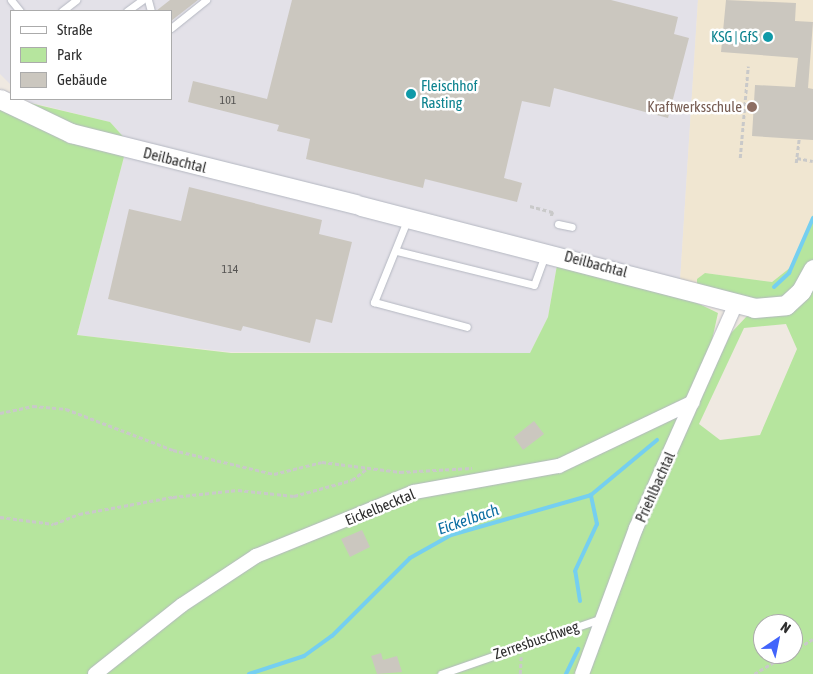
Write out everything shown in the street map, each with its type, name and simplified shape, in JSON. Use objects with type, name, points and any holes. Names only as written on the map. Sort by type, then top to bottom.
[{"type":"street","name":"Deilbachtal","points":[[0,99],[71,133],[546,251],[736,303],[765,309],[786,305],[801,291],[813,269]]},
{"type":"street","name":"Priehlbachtal","points":[[582,674],[636,528],[736,303]]},
{"type":"street","name":"Eickelbecktal","points":[[95,674],[182,605],[256,556],[414,492],[559,466],[693,402]]},
{"type":"lane","points":[[11,0],[19,10]]},
{"type":"lane","points":[[63,10],[76,0]]},
{"type":"lane","points":[[128,10],[142,0]]},
{"type":"lane","points":[[172,27],[206,0]]},
{"type":"lane","points":[[408,218],[397,251],[374,302],[467,327]]},
{"type":"lane","points":[[558,224],[572,227]]},
{"type":"lane","points":[[397,251],[534,285],[546,251]]},
{"type":"lane","name":"Zerresbuschweg","points":[[441,674],[603,618]]},
{"type":"path","points":[[740,158],[748,66]]},
{"type":"path","points":[[796,163],[799,139]]},
{"type":"path","points":[[797,158],[813,161]]},
{"type":"path","points":[[530,206],[552,212],[551,218]]},
{"type":"path","points":[[0,413],[33,406],[66,409],[173,450],[263,472],[284,473],[322,462],[400,472],[468,467],[491,478]]},
{"type":"path","points":[[0,517],[54,524],[79,514],[173,497],[238,490],[294,496],[352,480],[368,468]]},
{"type":"path","points":[[520,674],[522,645]]},
{"type":"path","points":[[754,674],[770,664]]},
{"type":"shaded area","points":[[0,0],[698,0],[680,282],[128,142],[110,122],[27,100],[172,100],[172,10],[10,10],[10,84],[0,74]]},
{"type":"shaded area","name":"Kraftwerksschule","points":[[698,0],[813,0],[813,215],[791,267],[772,282],[705,273],[697,287],[680,282]]},
{"type":"shaded area","points":[[125,153],[557,265],[548,317],[530,353],[231,352],[77,335]]},
{"type":"green space","points":[[15,100],[110,122],[128,142],[73,127]]},
{"type":"green space","points":[[0,105],[69,143],[125,153],[77,335],[231,353],[530,353],[548,317],[557,265],[691,300],[718,313],[698,403],[731,333],[747,316],[766,312],[813,287],[813,674],[0,674]],"holes":[[[786,324],[797,349],[760,435],[720,440],[699,424],[744,328]]]},
{"type":"green space","points":[[813,215],[813,264],[806,278],[768,307],[697,287],[697,279],[705,273],[772,282],[791,267]]},
{"type":"building","points":[[170,0],[198,0],[172,20],[172,10],[157,10]]},
{"type":"building","name":"Fleischhof Rasting","points":[[292,0],[611,0],[678,17],[674,34],[689,38],[668,118],[554,88],[550,107],[522,101],[504,178],[522,183],[517,202],[425,179],[423,188],[306,159],[310,139],[277,131],[279,125],[188,102],[193,81],[267,99]]},
{"type":"building","points":[[726,0],[796,3],[795,21],[813,22],[808,88],[813,89],[813,140],[752,136],[755,85],[795,87],[798,58],[721,52]]},
{"type":"building","points":[[189,187],[322,220],[319,234],[352,242],[332,323],[316,319],[310,343],[243,326],[241,331],[108,299],[129,209],[181,221]]},
{"type":"building","points":[[534,421],[544,434],[523,450],[514,437]]},
{"type":"building","points":[[362,530],[370,547],[350,557],[341,539]]},
{"type":"building","points":[[381,653],[383,660],[397,656],[402,672],[377,674],[371,656]]},
{"type":"waterway","points":[[774,287],[789,273],[813,218]]},
{"type":"waterway","name":"Eickelbach","points":[[249,674],[304,656],[332,636],[410,558],[451,535],[591,495],[657,440]]},
{"type":"waterway","points":[[580,601],[575,571],[597,524],[591,495]]},
{"type":"waterway","points":[[566,674],[578,649]]},
{"type":"place","name":"KSG | GfS","points":[[768,37]]},
{"type":"place","name":"Fleischhof Rasting","points":[[411,94]]},
{"type":"place","name":"Kraftwerksschule","points":[[752,107]]}]
